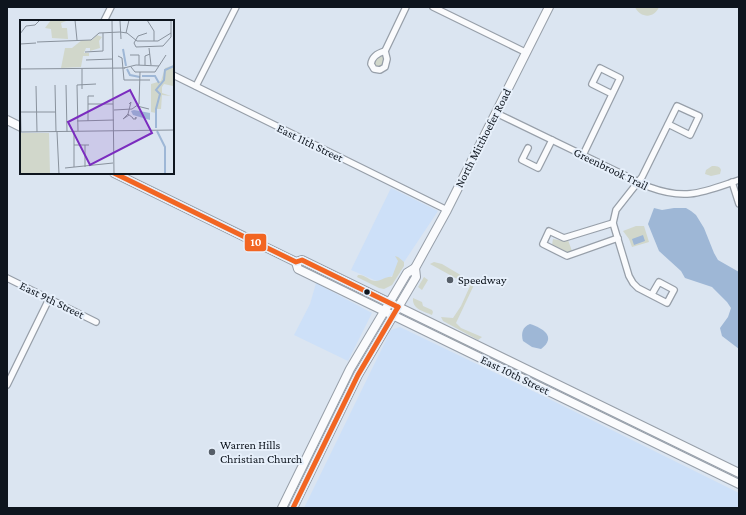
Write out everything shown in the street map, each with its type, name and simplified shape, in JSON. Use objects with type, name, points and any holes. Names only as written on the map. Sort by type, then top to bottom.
[{"type":"main road","name":"North Mitthoefer Road","points":[[282,508],[351,367],[407,273],[415,268],[496,113],[525,52],[549,7]]},
{"type":"main road","points":[[8,124],[20,127]]},
{"type":"main road","name":"East 10th Street","points":[[116,174],[296,262],[302,260],[739,473]]},
{"type":"main road","name":"East 10th Street","points":[[296,262],[298,269],[739,484]]},
{"type":"main road","name":"North Mitthoefer Road","points":[[293,508],[368,357],[416,277],[415,268]]},
{"type":"main road","points":[[347,398],[346,390],[354,373],[354,370],[351,367]]},
{"type":"street","points":[[104,20],[111,7]]},
{"type":"street","points":[[196,86],[236,7]]},
{"type":"street","points":[[385,51],[406,7]]},
{"type":"street","points":[[433,7],[525,52]]},
{"type":"street","points":[[584,155],[620,78],[600,68],[592,84],[612,94]]},
{"type":"street","name":"East 11th Street","points":[[174,75],[446,210]]},
{"type":"street","points":[[652,294],[638,288],[631,279],[613,224],[616,210],[642,176],[668,124],[677,106],[699,116],[690,135],[668,124]]},
{"type":"street","name":"Greenbrook Trail","points":[[496,113],[638,182],[663,192],[681,195],[703,192],[739,180]]},
{"type":"street","points":[[528,148],[522,160],[538,168],[552,140]]},
{"type":"street","points":[[732,182],[739,204]]},
{"type":"street","points":[[613,224],[564,238],[549,231],[543,244],[567,256],[618,238]]},
{"type":"street","name":"East 9th Street","points":[[7,278],[96,322]]},
{"type":"street","points":[[7,385],[49,299]]},
{"type":"shaded area","points":[[635,7],[659,7],[654,14],[647,16],[637,11]]},
{"type":"shaded area","points":[[384,53],[383,64],[379,68],[375,66],[373,62],[378,56]]},
{"type":"shaded area","points":[[712,166],[720,168],[720,174],[711,176],[705,174],[706,170]]},
{"type":"shaded area","points":[[391,188],[438,211],[396,274],[379,282],[351,270]]},
{"type":"shaded area","points":[[654,208],[662,210],[686,208],[691,211],[696,215],[704,228],[718,260],[739,272],[739,349],[722,336],[720,328],[728,317],[731,308],[727,302],[712,287],[685,278],[681,271],[659,251],[648,224]]},
{"type":"shaded area","points":[[636,226],[644,226],[649,242],[632,247],[629,239],[623,231]]},
{"type":"shaded area","points":[[643,235],[645,241],[634,245],[632,239]]},
{"type":"shaded area","points":[[553,239],[564,241],[568,240],[572,251],[570,253],[555,250],[552,245]]},
{"type":"shaded area","points":[[395,256],[404,262],[404,266],[392,285],[384,289],[379,288],[357,277],[358,275],[365,276],[376,281],[392,277],[398,261]]},
{"type":"shaded area","points":[[434,262],[442,264],[474,283],[456,323],[461,328],[482,337],[478,340],[443,321],[441,317],[453,318],[461,306],[470,286],[430,264]]},
{"type":"shaded area","points":[[424,277],[428,280],[422,290],[418,287]]},
{"type":"shaded area","points":[[316,283],[372,313],[348,361],[294,335],[310,304]]},
{"type":"shaded area","points":[[413,298],[422,302],[423,306],[432,310],[432,315],[416,307],[413,302]]},
{"type":"shaded area","points":[[530,324],[539,328],[548,337],[546,345],[541,349],[532,347],[523,341],[523,331],[525,327]]},
{"type":"shaded area","points":[[400,327],[739,493],[739,508],[304,508],[391,330]]},
{"type":"shaded area","points":[[447,335],[486,353],[485,354],[446,337]]},
{"type":"transit line","name":"10","points":[[116,174],[296,262],[302,260],[398,307]]},
{"type":"transit line","name":"10","points":[[293,508],[358,375],[398,307]]},
{"type":"place","name":"Speedway","points":[[450,280]]},
{"type":"place","name":"Warren Hills Christian Church","points":[[212,452]]}]
